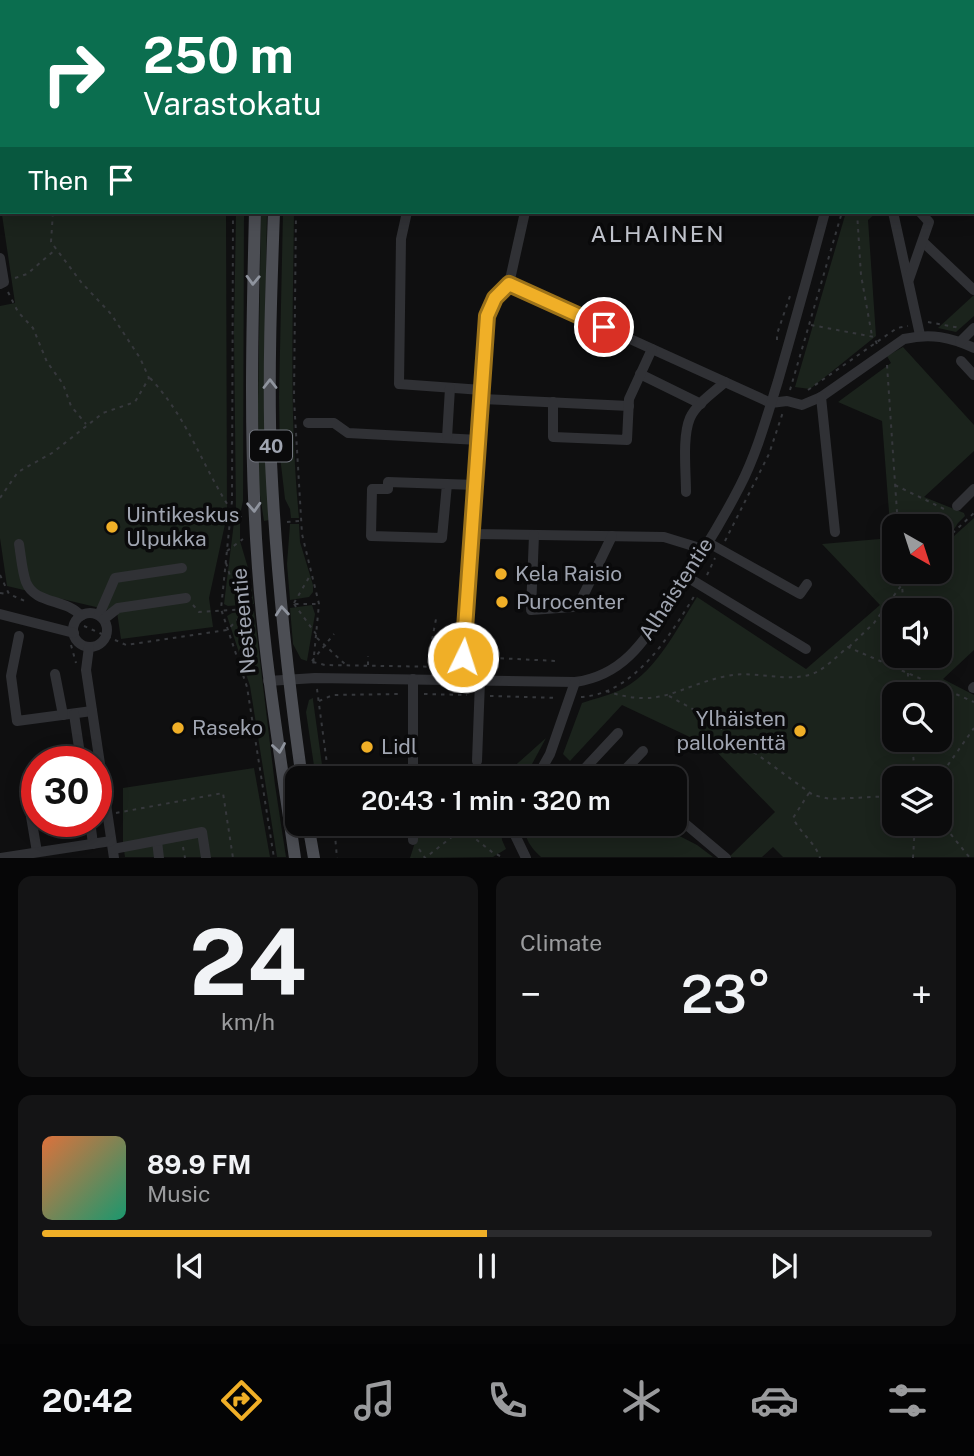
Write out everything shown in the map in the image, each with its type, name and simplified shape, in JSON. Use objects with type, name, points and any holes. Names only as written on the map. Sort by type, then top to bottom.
[{"type":"main road","name":"Nesteentie","points":[[255,214],[252,461],[258,568],[268,681],[295,858]]},
{"type":"main road","name":"Nesteentie","points":[[274,214],[271,459],[276,549],[300,766]]},
{"type":"main road","points":[[310,836],[314,858]]},
{"type":"street","points":[[407,214],[401,239],[399,384],[553,402],[629,406]]},
{"type":"street","points":[[462,680],[487,316],[495,298],[509,284],[525,214]]},
{"type":"street","name":"Alhaistentie","points":[[268,681],[315,678],[575,682],[604,675],[631,655],[687,577],[741,485],[771,402],[824,214]]},
{"type":"street","points":[[893,214],[920,335]]},
{"type":"street","points":[[908,279],[929,222],[922,214]]},
{"type":"street","points":[[923,242],[974,290]]},
{"type":"street","points":[[0,258],[2,283]]},
{"type":"street","points":[[509,284],[771,402],[787,401],[802,405],[821,397],[905,339],[920,335],[938,335],[974,348]]},
{"type":"street","points":[[960,342],[974,328]]},
{"type":"street","points":[[553,402],[553,438],[627,440],[629,399],[652,349]]},
{"type":"street","points":[[961,361],[974,375]]},
{"type":"street","points":[[640,374],[701,404]]},
{"type":"street","points":[[686,492],[687,433],[690,419],[701,404],[725,382]]},
{"type":"street","points":[[447,438],[450,388]]},
{"type":"street","points":[[821,397],[835,532]]},
{"type":"street","points":[[309,423],[334,423],[348,433],[479,440]]},
{"type":"street","points":[[447,484],[442,538],[370,536],[372,489],[388,489],[388,482],[447,484],[475,485]]},
{"type":"street","points":[[957,506],[974,489]]},
{"type":"street","points":[[472,534],[664,537],[705,545],[800,594],[807,584]]},
{"type":"street","points":[[534,535],[531,610],[573,607],[582,598],[612,536]]},
{"type":"street","points":[[19,544],[26,582],[31,590],[39,597],[67,605],[81,616]]},
{"type":"street","points":[[101,617],[116,578],[182,568]]},
{"type":"street","points":[[687,577],[806,649]]},
{"type":"street","points":[[101,617],[118,608],[186,598]]},
{"type":"street","points":[[90,613],[101,617],[107,627],[106,636],[99,645],[89,647],[79,642],[74,633],[75,622],[90,613]]},
{"type":"street","points":[[0,614],[74,633]]},
{"type":"street","points":[[19,636],[11,676],[17,721],[92,711]]},
{"type":"street","points":[[89,647],[86,670],[113,849]]},
{"type":"street","points":[[55,674],[77,746]]},
{"type":"street","points":[[413,679],[413,766]]},
{"type":"street","points":[[477,761],[480,681]]},
{"type":"street","points":[[543,766],[572,698],[575,682]]},
{"type":"street","points":[[587,766],[618,733]]},
{"type":"street","points":[[629,766],[643,751]]},
{"type":"street","points":[[687,825],[726,858]]},
{"type":"street","points":[[1,858],[93,844],[113,849],[202,832],[206,858]]},
{"type":"street","points":[[516,836],[526,858]]},
{"type":"street","points":[[34,837],[37,852]]},
{"type":"street","points":[[92,837],[93,844]]},
{"type":"street","points":[[156,841],[159,858]]},
{"type":"path","points":[[53,214],[51,242],[81,282],[111,314],[131,343],[149,378],[170,400],[231,509]]},
{"type":"path","points":[[233,214],[231,509],[221,609],[247,687],[274,858]]},
{"type":"path","points":[[296,214],[294,399],[301,522],[319,604],[312,662],[327,766]]},
{"type":"path","points":[[857,214],[861,275],[872,337],[887,363],[897,514]]},
{"type":"path","points":[[56,249],[27,274],[2,283],[18,312],[33,328],[47,362],[63,384],[71,406],[87,425]]},
{"type":"path","points":[[778,348],[777,334],[793,289]]},
{"type":"path","points":[[810,325],[872,337]]},
{"type":"path","points":[[0,498],[18,472],[52,453],[103,413],[135,402],[149,378]]},
{"type":"path","points":[[895,485],[946,510],[957,506]]},
{"type":"path","points":[[952,534],[974,513]]},
{"type":"path","points":[[229,517],[242,517]]},
{"type":"path","points":[[287,522],[301,522]]},
{"type":"path","points":[[226,552],[243,539]]},
{"type":"path","points":[[225,561],[233,585],[249,609]]},
{"type":"path","points":[[294,604],[312,573]]},
{"type":"path","points":[[605,691],[628,698],[668,696],[727,676],[810,675],[849,648],[874,623],[901,584]]},
{"type":"path","points":[[0,593],[9,594]]},
{"type":"path","points":[[186,598],[199,612],[249,609]]},
{"type":"path","points":[[294,604],[319,604]]},
{"type":"path","points":[[294,604],[316,636],[346,665]]},
{"type":"path","points":[[227,630],[249,609]]},
{"type":"path","points":[[432,667],[432,640],[436,619]]},
{"type":"path","points":[[312,662],[334,634]]},
{"type":"path","points":[[849,648],[974,702]]},
{"type":"path","points":[[368,656],[368,666]]},
{"type":"path","points":[[312,662],[447,667],[456,656],[556,661]]},
{"type":"path","points":[[907,668],[908,682]]},
{"type":"path","points":[[668,696],[700,713],[808,793],[830,799],[882,797]]},
{"type":"path","points":[[947,766],[974,728]]},
{"type":"path","points":[[115,813],[223,793],[233,858]]},
{"type":"path","points":[[808,793],[793,818],[799,831],[817,848],[820,858]]},
{"type":"path","points":[[335,836],[337,858]]},
{"type":"path","points":[[425,858],[453,836]]},
{"type":"path","points":[[471,836],[504,858]]},
{"type":"path","points":[[913,858],[914,836]]},
{"type":"path","points":[[952,836],[970,858]]},
{"type":"shaded area","points":[[2,214],[226,214],[227,515],[209,598],[213,627],[121,639],[117,612],[7,586],[0,538],[0,306],[15,303]]},
{"type":"shaded area","points":[[236,214],[244,214],[243,501],[240,515],[236,515]]},
{"type":"shaded area","points":[[261,214],[267,214],[264,403],[269,520],[264,521],[259,489]]},
{"type":"shaded area","points":[[283,214],[294,214],[293,403],[299,518],[291,518],[285,499],[280,456]]},
{"type":"shaded area","points":[[845,214],[875,214],[868,220],[876,336],[810,389],[795,387]]},
{"type":"shaded area","points":[[974,295],[974,316],[956,332],[938,328]]},
{"type":"shaded area","points":[[903,347],[974,425],[974,451],[924,497],[964,513],[965,516],[952,532],[952,514],[889,514],[882,421],[838,402],[891,363],[887,356]]},
{"type":"shaded area","points":[[974,518],[974,650],[943,679],[949,682],[882,682],[882,752],[952,752],[952,684],[974,695],[974,857],[783,857],[773,847],[762,857],[729,857],[775,812],[713,748],[622,705],[570,761],[563,754],[582,703],[619,690],[647,670],[666,647],[697,597],[806,669],[880,605],[822,544],[882,539],[882,584],[952,584],[952,538]]},
{"type":"shaded area","points":[[234,522],[240,522],[240,541],[254,604],[224,604]]},
{"type":"shaded area","points":[[290,524],[299,524],[300,542],[313,592],[309,597],[290,600],[287,564]]},
{"type":"shaded area","points":[[312,605],[315,614],[307,661],[301,659],[293,644],[290,608]]},
{"type":"shaded area","points":[[254,611],[286,857],[277,857],[250,686],[227,616]]},
{"type":"shaded area","points":[[313,698],[322,766],[314,766],[306,712],[309,700]]},
{"type":"shaded area","points":[[546,738],[531,766],[515,766]]},
{"type":"shaded area","points":[[254,768],[270,857],[125,857],[123,788]]},
{"type":"shaded area","points":[[417,836],[502,836],[506,849],[493,857],[410,858]]},
{"type":"shaded area","points":[[527,836],[680,836],[713,857],[541,857]]},
{"type":"place","name":"Uintikeskus Ulpukka","points":[[112,527]]},
{"type":"place","name":"Kela Raisio","points":[[501,574]]},
{"type":"place","name":"Purocenter","points":[[502,602]]},
{"type":"place","name":"Raseko","points":[[178,728]]},
{"type":"place","name":"Ylhäisten pallokenttä","points":[[800,731]]},
{"type":"place","name":"Lidl","points":[[367,747]]},
{"type":"district","name":"ALHAINEN","points":[[658,234]]},
{"type":"route","points":[[463,657],[487,316],[495,298],[509,284],[604,327]]}]
